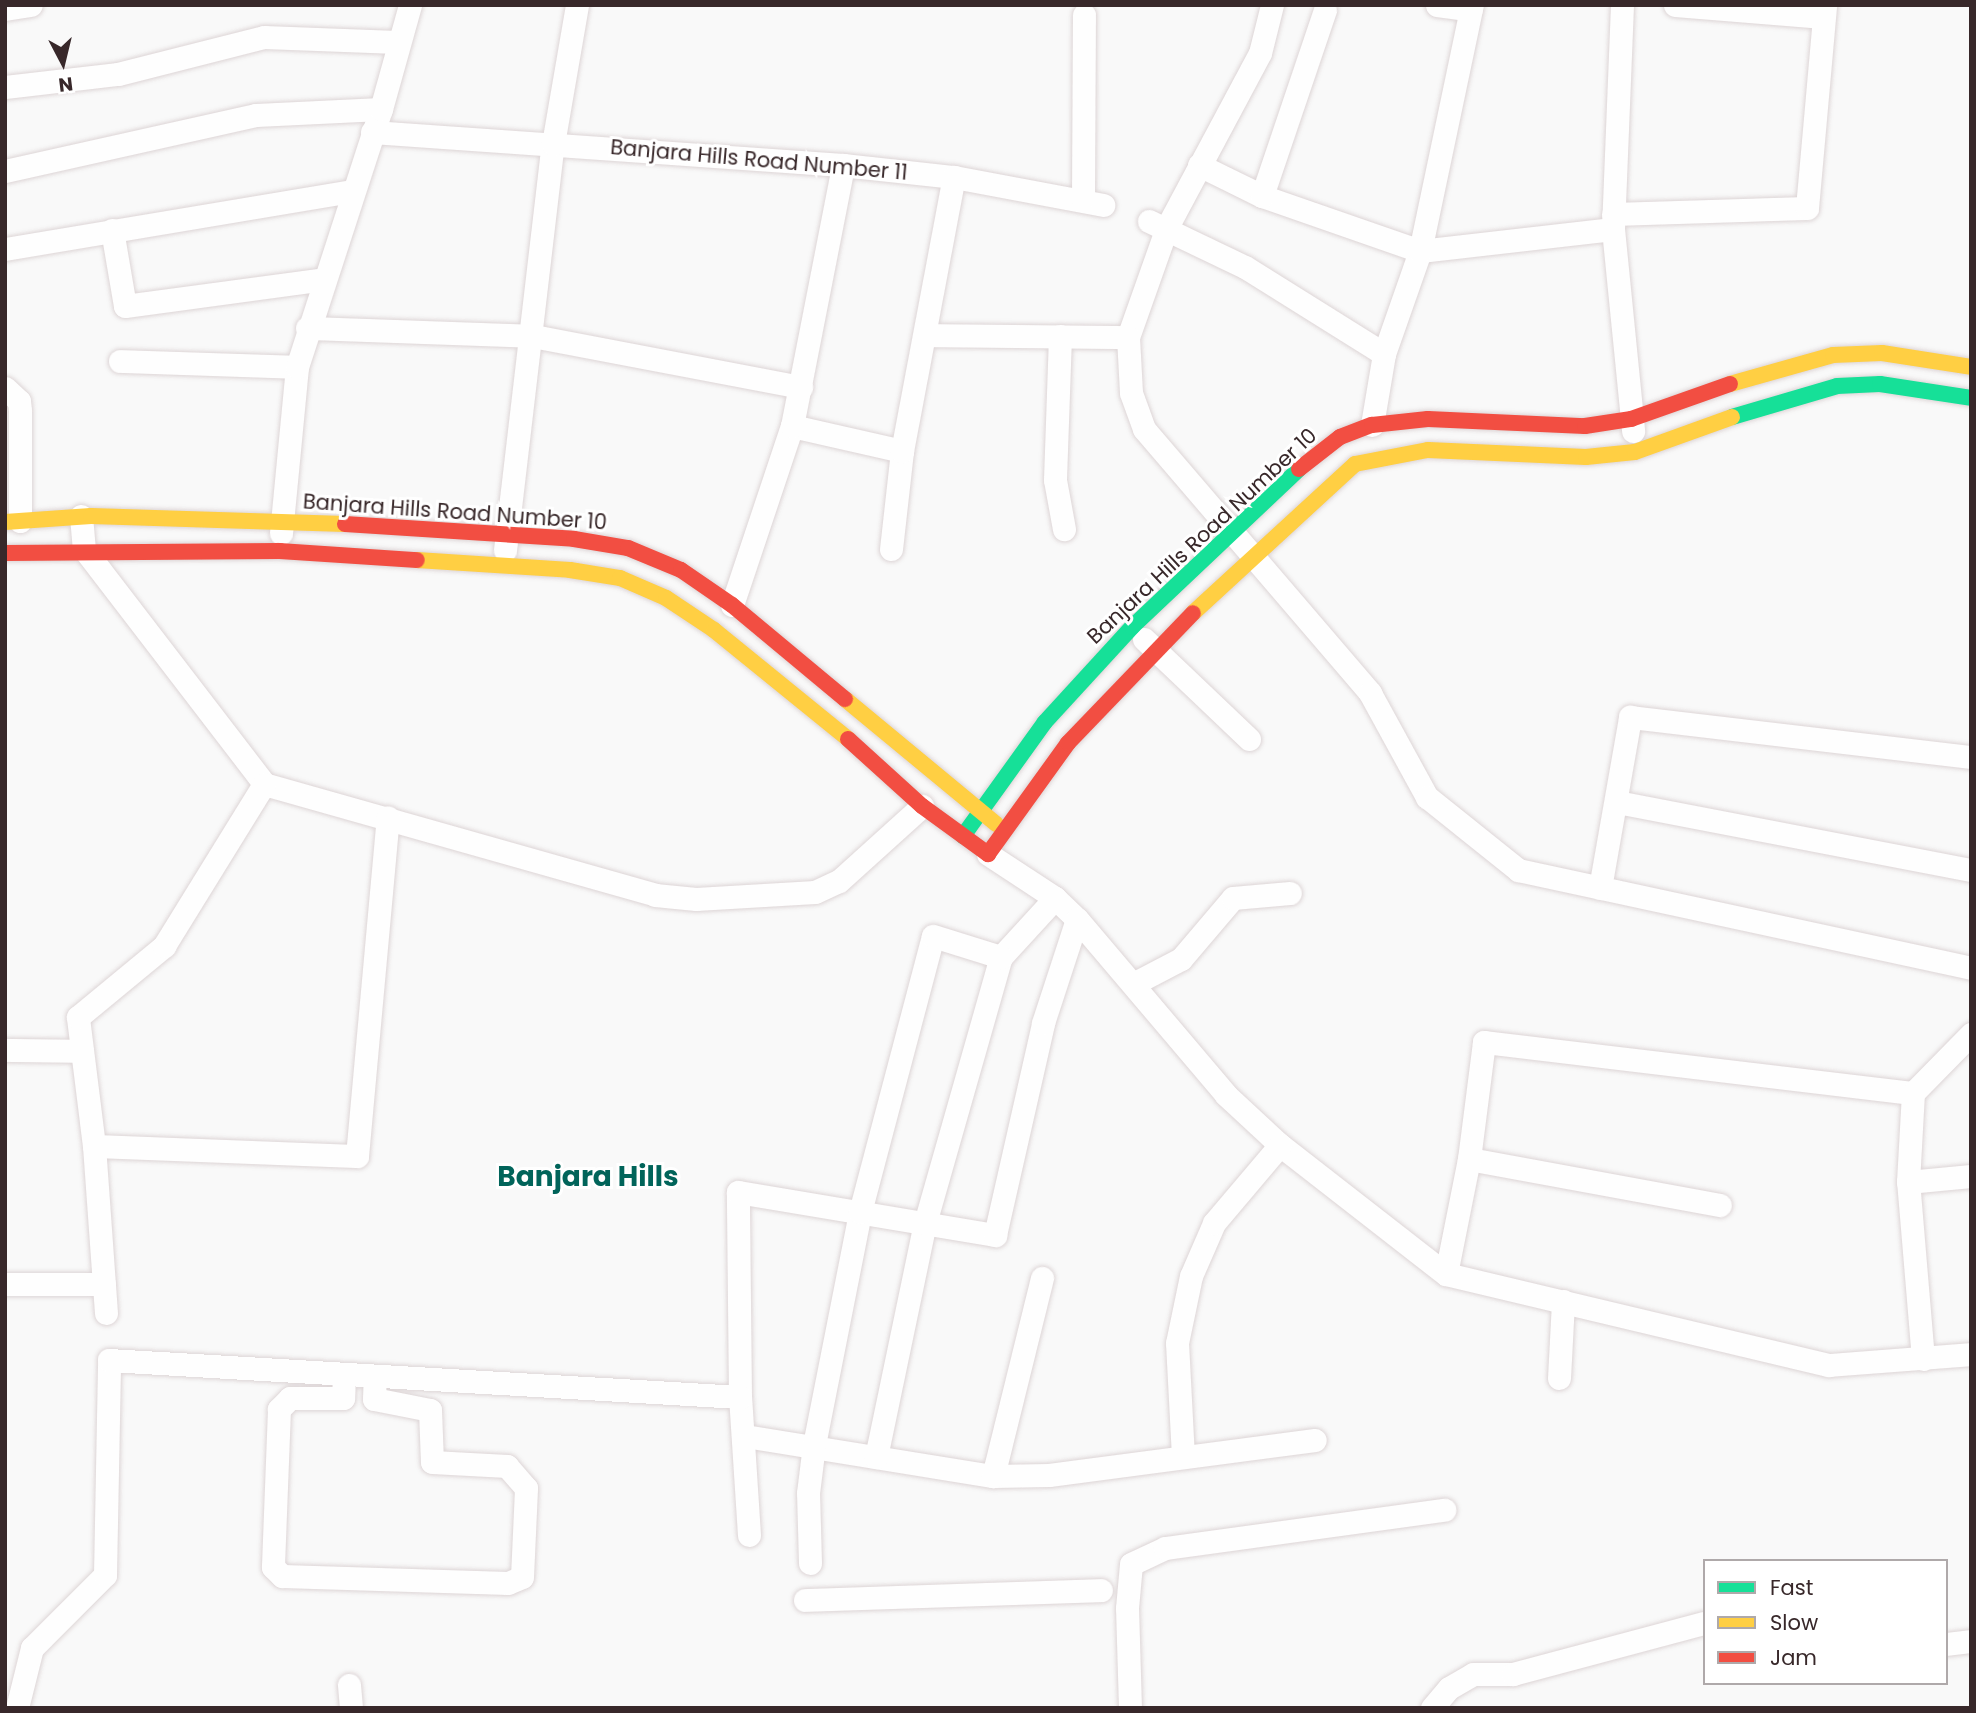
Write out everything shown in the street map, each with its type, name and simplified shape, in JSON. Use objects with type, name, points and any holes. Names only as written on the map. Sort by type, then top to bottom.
[{"type":"main road","name":"Banjara Hills Road Number 10","points":[[963,836],[1045,722],[1132,627],[1307,462],[1340,437],[1372,425],[1428,419],[1585,426],[1631,419],[1786,365],[1833,355],[1882,353],[1971,367]]},
{"type":"main road","points":[[5,553],[84,550],[280,551],[504,566],[620,578],[666,598],[714,630],[840,731],[922,806],[988,854],[1068,743],[1154,649],[1327,485],[1355,464],[1379,456],[1428,450],[1546,457],[1635,452],[1794,395],[1837,386],[1880,384],[1971,398]]},
{"type":"main road","name":"Banjara Hills Road Number 10","points":[[13,521],[81,516],[281,520],[574,538],[628,548],[681,570],[733,605],[1004,830]]},
{"type":"street","points":[[5,9],[31,5]]},
{"type":"street","points":[[280,551],[297,367],[307,328],[381,109],[397,42],[410,5]]},
{"type":"street","points":[[504,566],[533,336],[553,144],[577,5]]},
{"type":"street","points":[[1272,5],[1260,53],[1199,165],[1158,224],[1128,337],[1131,393],[1144,429],[1230,534],[1370,693],[1427,797],[1518,870],[1971,968]]},
{"type":"street","points":[[1372,425],[1384,354],[1420,251],[1471,8],[1437,5]]},
{"type":"street","points":[[1622,5],[1613,221],[1635,452]]},
{"type":"street","points":[[1199,165],[1262,196],[1420,251],[1613,221],[1807,208],[1825,11],[1675,5]]},
{"type":"street","points":[[1262,196],[1325,10]]},
{"type":"street","name":"Banjara Hills Road Number 11","points":[[372,132],[843,165],[954,177],[1093,202],[1084,15]]},
{"type":"street","points":[[5,88],[118,74],[264,37],[397,42]]},
{"type":"street","points":[[5,171],[256,115],[381,109]]},
{"type":"street","points":[[733,605],[792,426],[843,165]]},
{"type":"street","points":[[891,549],[902,451],[954,177]]},
{"type":"street","points":[[5,249],[353,191]]},
{"type":"street","points":[[1158,224],[1245,267],[1384,354]]},
{"type":"street","points":[[112,230],[125,306],[324,279]]},
{"type":"street","points":[[307,328],[533,336],[801,387]]},
{"type":"street","points":[[926,335],[1128,337]]},
{"type":"street","points":[[1060,336],[1055,480],[1064,529]]},
{"type":"street","points":[[120,361],[297,367]]},
{"type":"street","points":[[5,388],[19,401],[13,521]]},
{"type":"street","points":[[792,426],[902,451]]},
{"type":"street","points":[[81,516],[84,550],[264,784],[388,817],[655,895],[709,899],[815,892],[839,881],[922,806]]},
{"type":"street","points":[[1132,627],[1249,739]]},
{"type":"street","points":[[1600,888],[1630,717],[1971,757]]},
{"type":"street","points":[[106,1313],[94,1146],[78,1017],[164,946],[264,784]]},
{"type":"street","points":[[1617,802],[1971,870]]},
{"type":"street","points":[[94,1146],[357,1156],[388,817]]},
{"type":"street","points":[[988,854],[1055,898],[1077,919],[1226,1095],[1280,1145],[1446,1274],[1829,1365],[1971,1354]]},
{"type":"street","points":[[1133,984],[1181,959],[1233,898],[1290,894]]},
{"type":"street","points":[[876,1457],[925,1223],[1001,957],[1055,898]]},
{"type":"street","points":[[749,1535],[745,1436],[740,1397],[738,1192],[995,1235],[1043,1023],[1077,919]]},
{"type":"street","points":[[810,1563],[808,1493],[814,1445],[860,1212],[933,936],[1001,957]]},
{"type":"street","points":[[1923,1359],[1908,1182],[1913,1093],[1971,1034]]},
{"type":"street","points":[[1446,1274],[1469,1159],[1484,1042],[1913,1093]]},
{"type":"street","points":[[5,1050],[82,1051]]},
{"type":"street","points":[[1183,1457],[1177,1343],[1191,1276],[1214,1223],[1280,1145]]},
{"type":"street","points":[[1469,1159],[1720,1205]]},
{"type":"street","points":[[1908,1182],[1971,1176]]},
{"type":"street","points":[[993,1476],[1042,1278]]},
{"type":"street","points":[[5,1284],[104,1284]]},
{"type":"street","points":[[1559,1378],[1563,1301]]},
{"type":"street","points":[[17,1708],[32,1648],[105,1574],[109,1360],[740,1397]]},
{"type":"street","points":[[344,1374],[343,1398],[290,1398],[279,1409],[273,1567],[282,1576],[509,1583],[522,1577],[526,1488],[507,1466],[432,1462],[430,1410],[374,1399],[375,1376]]},
{"type":"street","points":[[745,1436],[814,1445],[993,1476],[1049,1475],[1315,1440]]},
{"type":"street","points":[[1130,1708],[1127,1608],[1131,1564],[1165,1548],[1444,1510]]},
{"type":"street","points":[[805,1600],[1101,1590]]},
{"type":"street","points":[[1432,1708],[1449,1688],[1473,1674],[1513,1674],[1703,1623]]},
{"type":"street","points":[[1948,1644],[1971,1641]]},
{"type":"traffic: fast","points":[[1732,417],[1837,386],[1880,384],[1971,398]]},
{"type":"traffic: fast","points":[[963,836],[1045,722],[1132,627],[1299,469]]},
{"type":"traffic: slow","points":[[1730,384],[1833,355],[1882,353],[1971,367]]},
{"type":"traffic: slow","points":[[1193,613],[1355,464],[1428,450],[1586,457],[1635,452],[1732,417]]},
{"type":"traffic: slow","points":[[5,522],[91,516],[345,524]]},
{"type":"traffic: slow","points":[[417,560],[570,570],[620,578],[666,598],[714,630],[848,739]]},
{"type":"traffic: slow","points":[[845,699],[996,824]]},
{"type":"traffic: jam","points":[[1299,469],[1340,437],[1372,425],[1428,419],[1585,426],[1631,419],[1730,384]]},
{"type":"traffic: jam","points":[[345,524],[574,539],[628,548],[681,570],[732,605],[845,699]]},
{"type":"traffic: jam","points":[[5,553],[280,551],[417,560]]},
{"type":"traffic: jam","points":[[848,739],[922,806],[988,854],[1068,743],[1193,613]]},
{"type":"district","name":"Banjara Hills","points":[[588,1177]]}]
